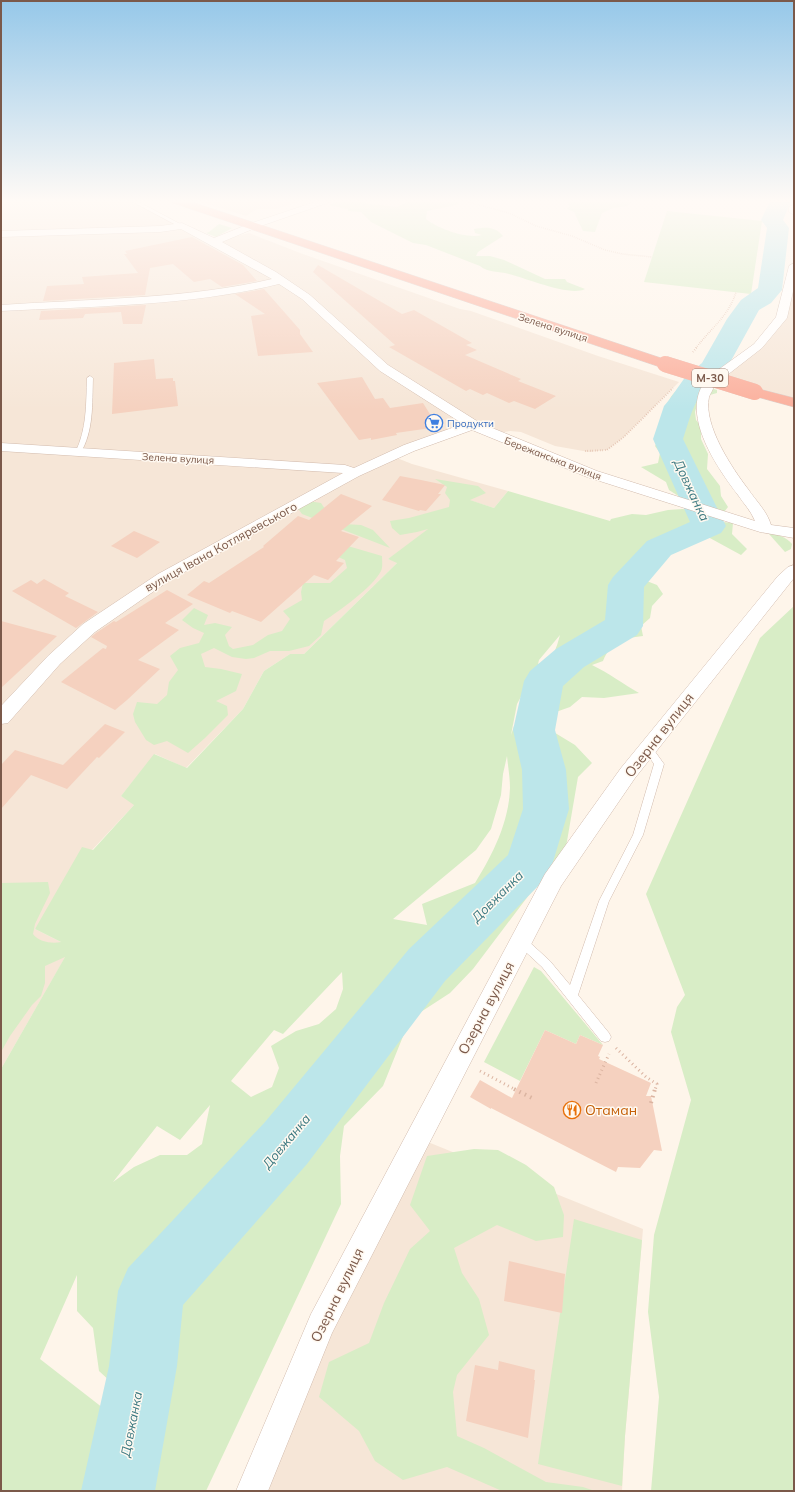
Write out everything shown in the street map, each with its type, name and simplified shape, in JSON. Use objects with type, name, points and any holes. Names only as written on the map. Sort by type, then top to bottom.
[{"type":"highway","name":"Зелена вулиця","points":[[384,271],[664,364],[794,403]]},
{"type":"street","name":"Бережанська вулиця","points":[[264,271],[306,297],[384,368],[472,425],[592,474],[765,529],[794,533]]},
{"type":"street","points":[[722,373],[758,346],[781,318],[793,271]]},
{"type":"street","points":[[1,308],[167,298],[252,287],[281,280]]},
{"type":"street","points":[[708,386],[705,390],[701,409],[707,430],[718,454],[739,488],[763,519],[765,529]]},
{"type":"street","name":"вулиця Івана Котляревського","points":[[1,718],[54,660],[89,628],[164,577],[354,473],[409,448],[472,425]]},
{"type":"street","name":"Зелена вулиця","points":[[1,447],[345,469],[354,473]]},
{"type":"street","name":"Озерна вулиця","points":[[252,1491],[321,1324],[553,880],[628,773],[784,578],[794,570]]},
{"type":"lane","points":[[78,453],[85,438],[88,417],[90,378]]},
{"type":"lane","points":[[572,996],[604,901],[638,835],[659,764],[648,748]]},
{"type":"lane","points":[[521,941],[546,964],[605,1036]]},
{"type":"path","points":[[694,358],[692,353],[702,339],[730,310],[734,302],[736,292]]},
{"type":"path","points":[[583,451],[588,452],[607,450],[624,437],[676,385]]},
{"type":"path","points":[[596,1083],[613,1045],[646,1077],[657,1084],[651,1102]]},
{"type":"path","points":[[458,1060],[534,1099]]},
{"type":"shaded area","points":[[1,271],[350,271],[598,356],[679,382],[624,437],[607,450],[589,452],[555,446],[521,432],[510,431],[494,434],[475,426],[392,456],[412,464],[508,491],[494,508],[469,500],[447,528],[388,559],[398,562],[304,654],[290,654],[264,671],[243,709],[186,768],[155,754],[121,796],[135,804],[92,850],[35,929],[71,947],[1,1069]]},
{"type":"shaded area","points":[[794,271],[794,403],[755,392],[722,373],[758,346],[781,318]]},
{"type":"shaded area","points":[[418,1138],[643,1229],[625,1436],[622,1491],[252,1491]]},
{"type":"green space","points":[[489,271],[527,271],[545,279],[565,279],[567,282],[585,289],[569,291],[509,274]]},
{"type":"green space","points":[[648,271],[755,271],[751,294],[644,282]]},
{"type":"green space","points":[[701,385],[717,390],[717,393],[699,398],[695,412],[696,420],[701,426],[701,439],[708,454],[707,469],[720,486],[721,496],[728,507],[724,512],[680,497],[669,490],[666,482],[641,467],[658,463],[660,453],[655,446],[658,441],[673,438],[676,433],[666,424],[667,419],[673,410],[667,405],[673,394],[685,387]]},
{"type":"green space","points":[[435,479],[478,486],[486,493],[470,500],[494,508],[508,491],[610,521],[611,519],[632,514],[646,515],[668,510],[683,509],[695,512],[712,521],[733,523],[732,534],[747,549],[741,555],[708,537],[693,541],[667,540],[664,553],[653,562],[639,578],[657,585],[663,594],[652,606],[650,618],[641,626],[643,636],[629,638],[618,642],[606,654],[603,661],[592,665],[639,693],[604,698],[582,697],[570,707],[553,713],[527,700],[524,691],[517,704],[511,735],[514,726],[547,728],[575,745],[592,763],[578,777],[566,847],[553,867],[535,887],[473,969],[450,993],[410,1019],[383,1086],[344,1126],[340,1156],[341,1204],[206,1491],[1,1491],[1,1069],[65,957],[45,966],[45,983],[41,996],[32,1005],[10,1036],[1,1052],[1,883],[48,882],[50,893],[35,924],[33,934],[46,942],[61,942],[35,929],[82,847],[93,850],[134,805],[121,796],[154,754],[187,768],[243,709],[264,671],[290,654],[304,654],[397,563],[388,559],[428,529],[400,535],[392,528],[390,521],[409,518],[449,507],[450,500],[445,493],[447,487]],"holes":[[[560,635],[556,649],[551,657],[548,660],[538,664],[539,660]],[[507,756],[510,788],[507,813],[494,849],[475,883],[422,904],[427,925],[393,919],[476,850],[491,829],[501,795],[503,774]],[[342,972],[343,989],[336,1009],[319,1024],[296,1031],[271,1046],[279,1068],[272,1087],[251,1097],[231,1081],[274,1030],[283,1034]],[[210,1105],[202,1144],[187,1155],[160,1155],[134,1167],[113,1182],[157,1126],[180,1140]],[[77,1275],[77,1311],[93,1328],[99,1371],[112,1383],[103,1408],[40,1359]]]},
{"type":"green space","points":[[308,501],[321,503],[327,512],[344,524],[361,525],[373,530],[390,548],[302,514],[297,507]]},
{"type":"green space","points":[[769,534],[779,535],[787,539],[792,544],[791,549],[785,552]]},
{"type":"green space","points":[[341,544],[382,556],[382,568],[371,584],[347,605],[324,621],[321,635],[309,646],[289,651],[270,651],[254,658],[246,659],[232,657],[214,648],[201,654],[205,667],[242,674],[236,691],[216,701],[227,706],[228,715],[188,753],[167,741],[154,745],[146,740],[135,722],[133,714],[137,702],[157,704],[167,695],[169,682],[178,670],[170,656],[180,648],[199,643],[204,633],[193,628],[182,620],[194,608],[208,615],[204,625],[215,623],[232,627],[225,635],[229,646],[233,649],[253,645],[268,635],[282,631],[290,619],[283,611],[302,600],[301,592],[303,583],[330,583],[347,568],[345,560],[336,556]]},
{"type":"green space","points":[[794,606],[794,1491],[651,1491],[659,1397],[648,1312],[654,1235],[691,1100],[671,1032],[677,1007],[685,995],[646,894],[760,638]]},
{"type":"green space","points":[[534,967],[541,971],[603,1045],[580,1035],[576,1044],[545,1030],[520,1081],[484,1062]]},
{"type":"green space","points":[[474,1149],[498,1150],[526,1165],[554,1187],[564,1215],[563,1237],[536,1241],[497,1225],[454,1248],[462,1273],[479,1299],[489,1335],[457,1375],[453,1392],[457,1436],[484,1448],[546,1482],[583,1487],[595,1491],[502,1491],[447,1467],[403,1480],[375,1461],[359,1431],[319,1397],[329,1362],[369,1343],[384,1303],[410,1249],[430,1231],[410,1205],[427,1156]]},
{"type":"green space","points":[[574,1219],[642,1240],[622,1486],[538,1464]]},
{"type":"building","points":[[136,271],[150,271],[145,295],[43,301],[47,286],[84,284],[82,277],[138,273]]},
{"type":"building","points":[[181,271],[248,271],[257,281],[222,287],[210,279],[194,282]]},
{"type":"building","points":[[314,271],[328,271],[402,314],[414,310],[472,343],[466,345],[477,350],[465,355],[521,379],[518,381],[556,396],[535,409],[514,401],[509,403],[487,393],[483,395],[470,389],[466,391],[389,347],[395,345],[313,272]]},
{"type":"building","points":[[264,289],[300,330],[300,334],[313,352],[258,356],[251,316],[265,314],[235,294]]},
{"type":"building","points":[[146,305],[142,324],[123,324],[121,312],[85,314],[83,318],[39,320],[41,311]]},
{"type":"building","points":[[154,359],[156,379],[173,378],[173,381],[175,381],[178,406],[112,414],[114,363]]},
{"type":"building","points":[[362,377],[375,399],[383,398],[390,408],[423,403],[438,427],[396,433],[397,435],[371,440],[371,438],[359,440],[317,383]]},
{"type":"building","points":[[400,476],[445,485],[438,494],[441,494],[426,511],[419,511],[382,500]]},
{"type":"building","points":[[341,494],[372,506],[341,531],[359,537],[336,561],[344,563],[328,580],[314,575],[261,622],[232,611],[230,613],[187,595],[204,581],[209,583],[264,547],[263,546],[298,516],[309,520]]},
{"type":"building","points":[[134,531],[160,542],[137,558],[111,546]]},
{"type":"building","points":[[44,579],[69,593],[65,596],[98,612],[76,628],[12,591],[31,580],[37,584]]},
{"type":"building","points":[[167,590],[193,604],[165,623],[179,630],[138,660],[160,669],[127,700],[115,710],[61,682],[103,648],[106,649],[107,646],[91,637],[114,621],[116,622]]},
{"type":"building","points":[[1,621],[57,636],[1,688]]},
{"type":"building","points":[[105,724],[125,732],[99,758],[97,757],[67,789],[31,775],[1,809],[1,765],[15,750],[63,765]]},
{"type":"building","points":[[545,1030],[576,1044],[580,1035],[603,1045],[598,1056],[600,1057],[599,1059],[651,1083],[646,1096],[651,1096],[662,1151],[654,1150],[640,1168],[618,1167],[616,1172],[470,1097],[480,1080],[512,1098]]},
{"type":"building","points":[[509,1261],[565,1274],[562,1313],[504,1301]]},
{"type":"building","points":[[499,1361],[535,1370],[528,1438],[466,1421],[475,1365],[498,1370]]},
{"type":"waterway","name":"Довжанка","points":[[118,1491],[143,1366],[151,1291],[286,1143],[427,965],[528,865],[546,809],[544,770],[534,730],[544,681],[570,658],[624,626],[626,585],[659,548],[709,526],[668,439],[679,406],[696,382],[713,368],[740,319],[750,305],[762,298],[770,290],[772,271]]},
{"type":"place","name":"Продукти","points":[[434,423]]},
{"type":"place","name":"Отаман","points":[[572,1110]]}]
